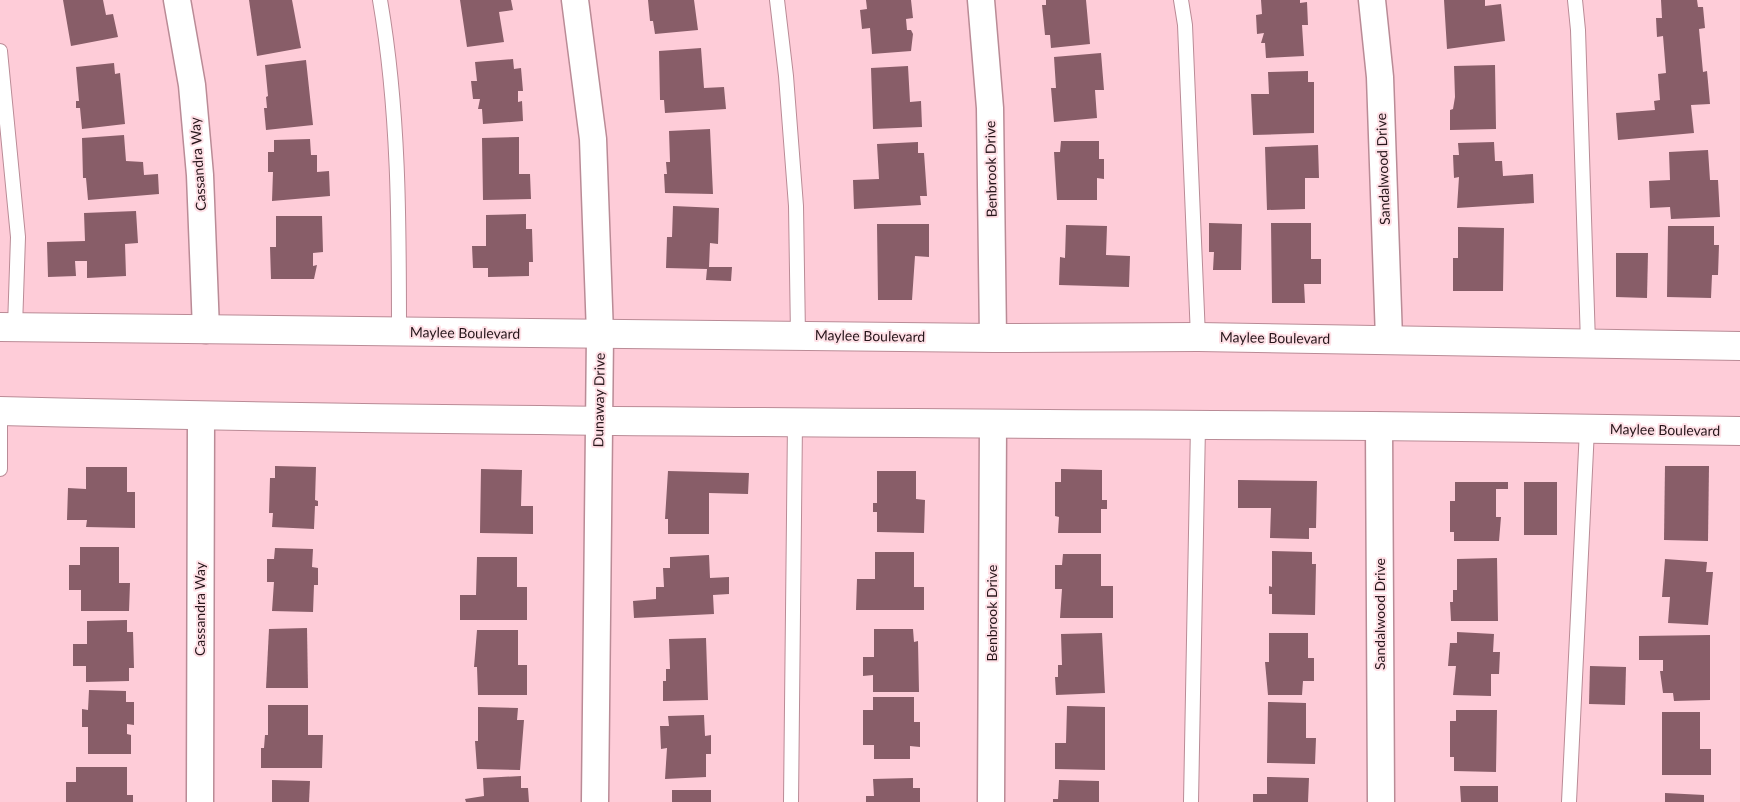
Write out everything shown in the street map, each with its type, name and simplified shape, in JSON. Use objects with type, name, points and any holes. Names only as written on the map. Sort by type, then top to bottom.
[{"type":"main road","name":"Maylee Boulevard","points":[[8,327],[994,338],[1198,337],[1389,339],[1740,346]]},
{"type":"main road","name":"Maylee Boulevard","points":[[0,411],[201,416],[1740,431]]},
{"type":"street","name":"Cassandra Way","points":[[177,0],[192,85],[200,175],[206,330]]},
{"type":"street","name":"Dunaway Drive","points":[[575,0],[593,139],[600,334],[594,802]]},
{"type":"street","name":"Benbrook Drive","points":[[981,0],[990,108],[994,338]]},
{"type":"street","name":"Sandalwood Drive","points":[[1372,0],[1380,77],[1389,339]]},
{"type":"street","name":"Cassandra Way","points":[[200,802],[201,416]]},
{"type":"street","name":"Benbrook Drive","points":[[991,802],[993,424]]},
{"type":"street","name":"Sandalwood Drive","points":[[1379,426],[1382,802]]},
{"type":"lane","points":[[380,0],[388,49],[399,204],[400,332]]},
{"type":"lane","points":[[777,0],[786,76],[796,206],[798,336]]},
{"type":"lane","points":[[1181,0],[1186,35],[1198,337]]},
{"type":"lane","points":[[1574,0],[1578,30],[1588,343]]},
{"type":"lane","points":[[0,51],[18,238],[8,327]]},
{"type":"lane","points":[[0,411],[0,469]]},
{"type":"lane","points":[[791,802],[794,422]]},
{"type":"lane","points":[[1191,802],[1198,425]]},
{"type":"lane","points":[[1569,802],[1587,429]]},
{"type":"building","points":[[63,0],[103,0],[106,15],[113,14],[118,37],[71,46]]},
{"type":"building","points":[[249,0],[292,0],[301,48],[257,56]]},
{"type":"building","points":[[460,0],[511,0],[513,10],[499,12],[504,42],[467,47]]},
{"type":"building","points":[[648,0],[694,0],[698,30],[655,34],[653,21],[650,21]]},
{"type":"building","points":[[866,0],[911,0],[913,18],[906,19],[907,30],[911,30],[913,34],[911,51],[872,54],[870,28],[862,29],[860,10],[867,9]]},
{"type":"building","points":[[1046,0],[1086,0],[1090,44],[1051,48],[1050,35],[1045,35],[1042,5],[1046,5]]},
{"type":"building","points":[[1261,0],[1300,0],[1300,3],[1307,2],[1308,25],[1302,25],[1304,56],[1266,58],[1265,43],[1261,43],[1264,33],[1257,34],[1256,15],[1262,14]]},
{"type":"building","points":[[1444,0],[1485,0],[1485,6],[1501,4],[1505,41],[1447,49]]},
{"type":"building","points":[[1661,0],[1697,0],[1698,7],[1703,7],[1705,28],[1699,29],[1703,72],[1707,71],[1710,104],[1691,105],[1694,133],[1618,140],[1616,113],[1655,110],[1654,101],[1660,100],[1658,74],[1666,73],[1663,36],[1657,37],[1656,18],[1662,18]]},
{"type":"building","points":[[701,48],[704,88],[724,87],[726,109],[665,113],[664,100],[660,100],[659,51]]},
{"type":"building","points":[[1101,53],[1104,90],[1095,90],[1097,118],[1054,122],[1051,88],[1056,88],[1054,57]]},
{"type":"building","points":[[513,59],[514,69],[521,68],[523,91],[518,91],[518,102],[522,101],[523,121],[483,124],[482,109],[478,109],[480,99],[473,99],[471,81],[477,81],[475,62]]},
{"type":"building","points":[[306,60],[313,125],[266,130],[264,108],[267,108],[266,97],[268,96],[265,65]]},
{"type":"building","points":[[114,63],[115,74],[120,73],[125,124],[82,129],[80,108],[76,108],[76,101],[79,101],[76,67]]},
{"type":"building","points":[[1495,65],[1496,129],[1450,130],[1450,110],[1453,109],[1455,97],[1454,66]]},
{"type":"building","points":[[908,66],[910,102],[921,101],[922,127],[873,129],[871,68]]},
{"type":"building","points":[[1308,71],[1308,82],[1314,82],[1314,133],[1253,135],[1251,94],[1269,94],[1268,72]]},
{"type":"building","points":[[710,129],[713,194],[665,193],[664,174],[667,174],[666,162],[670,162],[669,131]]},
{"type":"building","points":[[124,135],[126,161],[143,162],[144,175],[158,174],[159,194],[88,200],[86,178],[83,178],[82,138]]},
{"type":"building","points":[[519,137],[519,174],[530,174],[531,199],[483,200],[482,138]]},
{"type":"building","points":[[310,139],[311,155],[317,155],[317,172],[329,171],[330,196],[272,201],[273,172],[268,172],[268,152],[274,152],[274,140]]},
{"type":"building","points":[[1061,141],[1099,141],[1099,159],[1104,159],[1104,179],[1097,178],[1097,200],[1057,200],[1054,152],[1060,152]]},
{"type":"building","points":[[918,142],[918,153],[924,153],[927,196],[920,196],[921,205],[854,209],[853,180],[879,179],[877,144]]},
{"type":"building","points":[[1494,142],[1495,161],[1502,161],[1503,176],[1533,174],[1534,203],[1457,208],[1459,177],[1454,178],[1453,155],[1459,155],[1458,143]]},
{"type":"building","points":[[1318,145],[1319,178],[1305,178],[1305,209],[1267,210],[1265,147]]},
{"type":"building","points":[[1708,150],[1710,180],[1718,180],[1720,217],[1671,219],[1670,207],[1650,208],[1649,181],[1670,180],[1669,152]]},
{"type":"building","points":[[673,206],[719,208],[718,244],[710,243],[709,267],[732,267],[731,281],[706,280],[707,269],[666,268],[667,237],[672,237]]},
{"type":"building","points":[[136,211],[138,243],[125,244],[126,276],[87,278],[87,261],[75,261],[76,276],[48,277],[47,242],[85,241],[84,213]]},
{"type":"building","points":[[526,214],[526,229],[532,229],[533,262],[529,262],[529,276],[488,277],[488,268],[473,268],[472,246],[486,246],[486,215]]},
{"type":"building","points":[[276,216],[322,216],[323,252],[313,253],[313,266],[317,265],[314,279],[271,279],[270,247],[276,247]]},
{"type":"building","points":[[1209,223],[1242,224],[1241,270],[1213,270],[1214,252],[1209,252]]},
{"type":"building","points":[[1271,223],[1311,223],[1311,259],[1321,259],[1321,284],[1304,284],[1305,303],[1272,303]]},
{"type":"building","points":[[877,224],[929,224],[929,257],[915,256],[912,300],[878,300]]},
{"type":"building","points":[[1066,225],[1107,226],[1106,255],[1130,256],[1129,287],[1059,285],[1060,257],[1065,258]]},
{"type":"building","points":[[1668,226],[1714,226],[1714,245],[1719,245],[1718,275],[1712,275],[1711,298],[1667,297]]},
{"type":"building","points":[[1458,227],[1504,228],[1503,291],[1453,291],[1453,258],[1458,258]]},
{"type":"building","points":[[1616,253],[1648,253],[1647,298],[1616,297]]},
{"type":"building","points":[[275,466],[316,467],[315,500],[318,501],[318,506],[315,506],[314,529],[272,527],[273,513],[269,513],[270,478],[275,478]]},
{"type":"building","points":[[1665,466],[1709,466],[1708,541],[1664,540]]},
{"type":"building","points":[[86,467],[127,467],[127,492],[135,492],[135,528],[86,527],[87,520],[67,520],[68,488],[86,489]]},
{"type":"building","points":[[481,469],[522,470],[521,506],[533,506],[533,534],[480,533]]},
{"type":"building","points":[[1061,469],[1102,470],[1102,500],[1107,500],[1107,509],[1101,509],[1101,533],[1058,533],[1059,517],[1055,516],[1055,482],[1061,482]]},
{"type":"building","points":[[668,471],[749,473],[748,494],[709,493],[709,534],[668,534],[668,519],[665,519]]},
{"type":"building","points":[[877,471],[916,471],[916,499],[925,500],[924,533],[877,532],[877,512],[873,512],[873,503],[877,503]]},
{"type":"building","points":[[1238,480],[1317,481],[1316,528],[1309,528],[1309,539],[1270,538],[1271,508],[1238,508]]},
{"type":"building","points":[[1455,482],[1508,482],[1508,489],[1496,489],[1496,517],[1501,517],[1499,541],[1454,541],[1454,532],[1450,532],[1450,501],[1455,501]]},
{"type":"building","points":[[1524,482],[1557,482],[1557,535],[1524,535]]},
{"type":"building","points":[[80,547],[119,547],[119,583],[130,583],[129,611],[81,611],[81,590],[69,590],[69,565],[80,565]]},
{"type":"building","points":[[275,548],[313,549],[312,567],[318,568],[318,585],[314,585],[313,612],[272,611],[274,582],[267,582],[267,559],[274,559]]},
{"type":"building","points":[[1272,551],[1312,552],[1312,564],[1316,564],[1315,615],[1272,614],[1272,594],[1269,594],[1269,586],[1272,587]]},
{"type":"building","points":[[875,552],[914,552],[914,587],[924,587],[924,610],[856,610],[857,579],[875,579]]},
{"type":"building","points":[[1063,554],[1101,554],[1101,586],[1113,586],[1113,618],[1060,618],[1062,589],[1055,589],[1055,565],[1062,565]]},
{"type":"building","points":[[709,555],[710,578],[729,577],[729,594],[713,595],[714,614],[634,618],[633,601],[656,599],[656,587],[664,587],[663,568],[670,568],[670,557]]},
{"type":"building","points":[[477,557],[517,557],[517,587],[527,587],[527,620],[460,620],[460,595],[476,595]]},
{"type":"building","points":[[1497,558],[1498,621],[1451,621],[1450,602],[1453,602],[1453,590],[1457,590],[1457,559]]},
{"type":"building","points":[[1665,559],[1707,562],[1706,572],[1713,572],[1708,625],[1668,623],[1670,597],[1662,597]]},
{"type":"building","points":[[127,620],[127,632],[133,632],[134,668],[129,668],[129,681],[86,682],[86,666],[73,666],[73,644],[87,644],[87,621]]},
{"type":"building","points":[[307,628],[308,688],[266,688],[269,629]]},
{"type":"building","points":[[874,629],[913,629],[914,642],[918,641],[919,692],[873,692],[873,675],[863,676],[863,657],[874,657]]},
{"type":"building","points":[[477,630],[518,630],[518,665],[527,665],[527,695],[478,695],[477,667],[474,667]]},
{"type":"building","points":[[1457,632],[1494,634],[1493,652],[1500,652],[1499,674],[1491,674],[1491,696],[1453,695],[1456,666],[1448,666],[1450,643],[1457,643]]},
{"type":"building","points":[[1102,633],[1105,693],[1056,695],[1055,677],[1058,677],[1058,665],[1062,665],[1061,634]]},
{"type":"building","points":[[1269,633],[1308,633],[1308,658],[1314,658],[1314,681],[1303,681],[1302,695],[1268,695],[1265,662],[1269,662]]},
{"type":"building","points":[[1710,635],[1710,700],[1674,701],[1673,693],[1663,693],[1660,671],[1663,671],[1663,660],[1639,660],[1639,636]]},
{"type":"building","points":[[706,638],[708,700],[663,701],[663,681],[666,681],[666,669],[670,669],[669,639]]},
{"type":"building","points":[[1590,666],[1626,667],[1625,705],[1589,704]]},
{"type":"building","points":[[89,690],[126,691],[126,702],[134,702],[134,725],[127,724],[127,734],[131,735],[131,754],[88,754],[88,727],[82,727],[82,709],[88,710]]},
{"type":"building","points":[[873,697],[914,697],[914,722],[920,722],[920,747],[910,746],[910,759],[874,759],[874,745],[863,745],[863,710],[873,710]]},
{"type":"building","points":[[1268,702],[1306,703],[1306,738],[1316,738],[1315,764],[1267,763]]},
{"type":"building","points":[[268,705],[308,705],[308,735],[323,735],[322,768],[261,768],[261,748],[264,748],[265,735],[268,735]]},
{"type":"building","points":[[1067,706],[1105,707],[1105,770],[1055,769],[1055,743],[1066,743]]},
{"type":"building","points":[[478,707],[518,708],[517,720],[524,720],[520,770],[477,769],[475,741],[478,741]]},
{"type":"building","points":[[1456,710],[1497,710],[1496,772],[1454,771],[1454,757],[1450,757],[1450,721],[1456,721]]},
{"type":"building","points":[[1662,712],[1700,712],[1700,749],[1711,749],[1711,775],[1662,775]]},
{"type":"building","points":[[704,715],[705,736],[711,735],[711,754],[706,754],[706,777],[665,779],[667,748],[661,749],[660,726],[669,726],[668,716]]},
{"type":"building","points":[[76,767],[127,767],[127,795],[133,795],[133,802],[66,802],[66,782],[76,782]]},
{"type":"building","points":[[521,776],[521,788],[528,788],[529,802],[466,802],[465,799],[484,796],[483,778]]},
{"type":"building","points":[[1267,777],[1309,778],[1308,802],[1253,802],[1253,794],[1267,794]]},
{"type":"building","points":[[913,778],[913,788],[920,788],[920,802],[866,802],[866,796],[874,796],[873,779]]},
{"type":"building","points":[[272,780],[310,781],[309,802],[272,802]]},
{"type":"building","points":[[1059,780],[1099,781],[1099,802],[1053,802],[1053,799],[1058,799]]},
{"type":"building","points":[[1460,786],[1498,786],[1498,802],[1461,802]]},
{"type":"building","points":[[672,790],[711,790],[711,802],[672,802]]},
{"type":"building","points":[[1665,793],[1704,795],[1704,802],[1665,802]]}]
